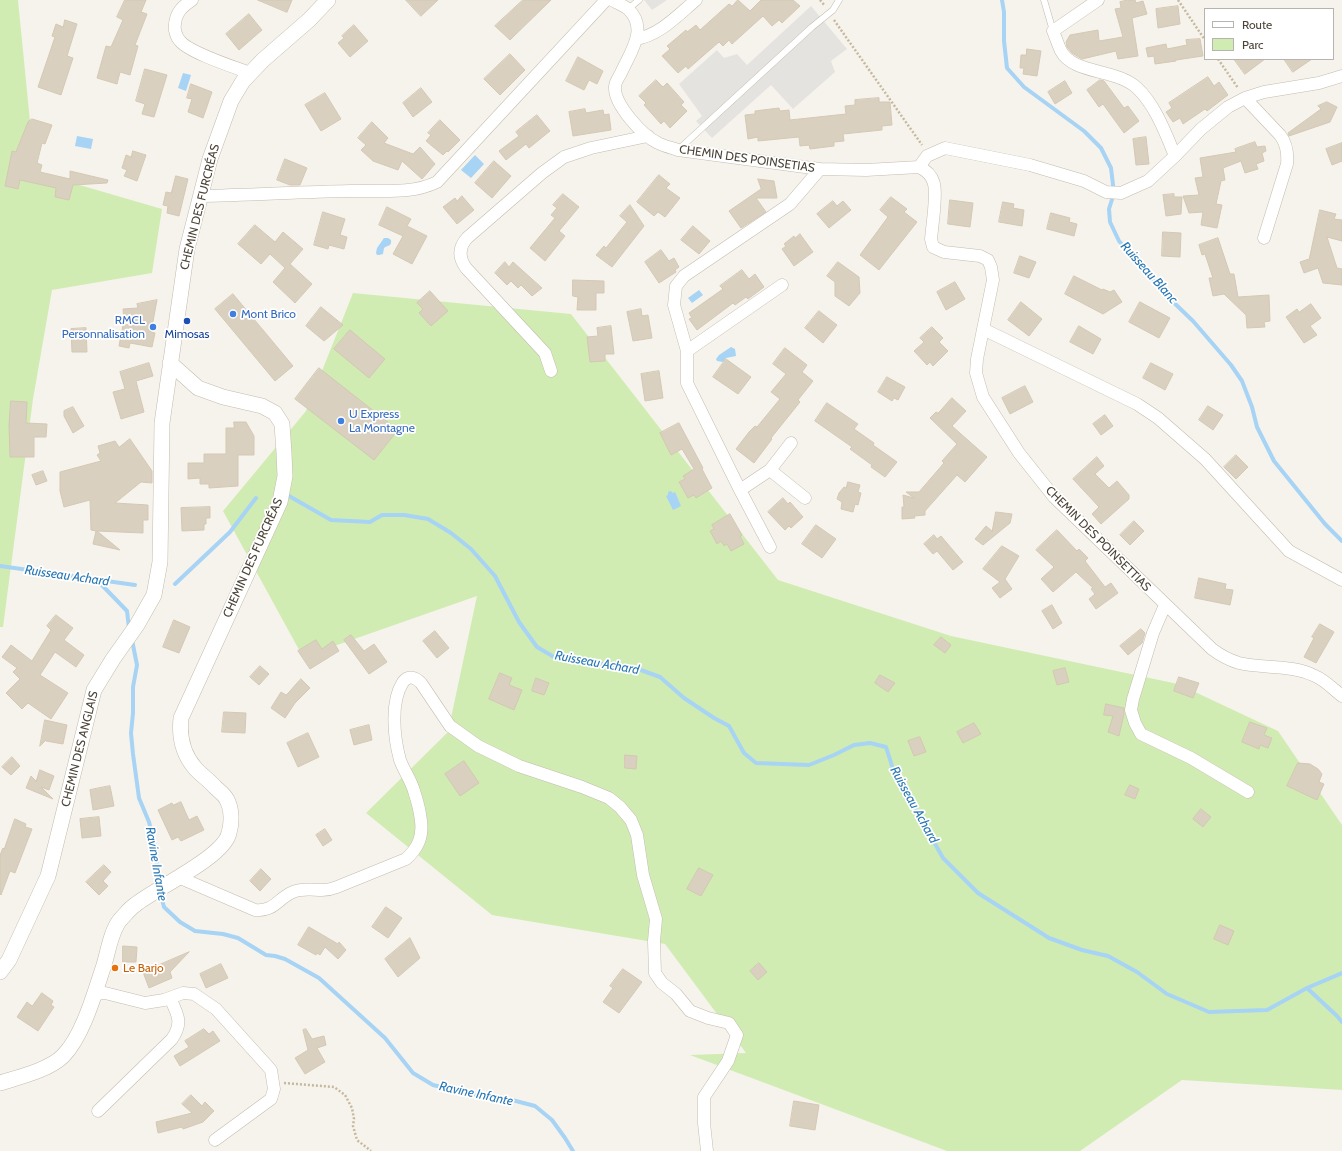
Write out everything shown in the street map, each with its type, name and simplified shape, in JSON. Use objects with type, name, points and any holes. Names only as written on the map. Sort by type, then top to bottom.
[{"type":"street","points":[[192,0],[183,6],[176,16],[174,29],[179,41],[190,49],[250,74]]},
{"type":"street","name":"CHEMIN DES FURCRÉAS","points":[[94,994],[110,942],[119,922],[134,905],[207,859],[221,847],[229,834],[230,808],[227,799],[196,769],[187,756],[182,742],[180,729],[181,718],[280,502],[285,476],[282,424],[275,413],[262,406],[223,397],[198,388],[170,363],[187,249],[210,159],[231,100],[243,81],[263,60],[309,20],[328,0]]},
{"type":"street","points":[[200,196],[414,190],[425,188],[437,182],[606,0]]},
{"type":"street","points":[[612,0],[628,9]]},
{"type":"street","points":[[636,39],[647,37],[661,29],[696,0]]},
{"type":"street","points":[[1098,0],[1053,31],[1061,52],[1075,64],[1125,79],[1136,87],[1149,103],[1162,126],[1175,156]]},
{"type":"street","name":"CHEMIN DES POINSETIAS","points":[[628,9],[635,19],[638,29],[636,39],[615,86],[616,96],[621,106],[634,122],[648,136],[658,143],[678,150],[820,170],[919,168]]},
{"type":"street","points":[[919,168],[927,156],[945,148],[1030,165],[1084,181],[1106,192],[1121,193],[1148,181],[1201,129],[1228,107],[1245,98],[1264,92],[1320,83],[1342,76]]},
{"type":"street","points":[[1245,98],[1284,140],[1288,155],[1287,164],[1264,238]]},
{"type":"street","points":[[551,371],[545,353],[466,268],[461,259],[460,247],[467,238],[542,173],[564,157],[591,148],[648,136]]},
{"type":"street","name":"CHEMIN DES POINSETTIAS","points":[[919,168],[929,174],[936,192],[931,239],[933,247],[944,252],[980,256],[988,260],[992,267],[992,280],[977,359],[976,373],[979,385],[983,397],[1019,453],[1054,497],[1202,641],[1222,656],[1240,663],[1289,668],[1302,671],[1316,676],[1342,696]]},
{"type":"street","points":[[770,548],[740,490],[688,382],[687,351],[674,305],[676,286],[684,276],[790,204],[820,170]]},
{"type":"street","points":[[687,351],[782,285]]},
{"type":"street","points":[[983,329],[1137,404],[1158,418],[1205,459],[1288,551],[1342,580]]},
{"type":"street","name":"CHEMIN DES ANGLAIS","points":[[0,972],[9,960],[48,876],[94,690],[113,659],[137,625],[154,595],[160,562],[162,423],[170,363]]},
{"type":"street","points":[[740,490],[770,470],[791,443]]},
{"type":"street","points":[[770,470],[805,498]]},
{"type":"street","points":[[1165,605],[1153,633],[1133,699],[1131,710],[1134,723],[1141,734],[1191,758],[1248,792]]},
{"type":"street","points":[[178,876],[255,910],[262,911],[273,906],[294,891],[326,890],[337,887],[406,859],[420,842],[422,831],[414,791],[400,760],[394,723],[396,698],[402,683],[409,678],[416,678],[450,726],[478,746],[519,766],[582,787],[609,798],[620,807],[631,820],[637,835],[643,874],[656,919],[654,941],[656,973],[662,983],[676,994],[690,1011],[708,1018],[729,1023],[737,1035],[728,1061],[704,1097],[704,1123],[707,1151]]},
{"type":"street","points":[[0,1083],[46,1067],[63,1056],[73,1043],[82,1026],[94,994],[105,993],[145,1003],[164,1000],[183,993],[194,994],[216,1009],[271,1070],[274,1081],[274,1089],[271,1099],[215,1140]]},
{"type":"street","points":[[98,1111],[172,1039],[177,1032],[179,1025],[178,1015],[170,998]]},
{"type":"lane","points":[[628,9],[639,0]]},
{"type":"lane","points":[[678,150],[812,27],[833,10],[839,0]]},
{"type":"lane","points":[[1044,0],[1053,31]]},
{"type":"path","points":[[820,0],[925,149],[927,156]]},
{"type":"path","points":[[1178,0],[1204,39]]},
{"type":"path","points":[[1219,60],[1245,98]]},
{"type":"path","points":[[274,1081],[334,1087],[345,1095],[352,1108],[354,1119],[353,1126],[357,1140],[369,1150]]},
{"type":"green space","points":[[0,0],[18,0],[35,172],[162,209],[152,273],[52,290],[33,399],[3,627],[0,627]]},
{"type":"green space","points":[[353,293],[571,314],[778,580],[951,636],[1178,684],[1278,731],[1342,825],[1342,1090],[1182,1080],[1080,1151],[947,1151],[690,1055],[746,1053],[665,944],[492,915],[366,813],[448,732],[477,596],[303,657],[223,511],[306,411]]},
{"type":"shaded area","points":[[644,0],[667,0],[652,10]]},
{"type":"shaded area","points":[[811,6],[847,49],[831,61],[835,72],[793,109],[771,85],[712,138],[696,121],[702,116],[679,84],[717,50],[724,58],[737,54],[747,65]]},
{"type":"water","points":[[183,73],[191,75],[186,91],[178,88]]},
{"type":"water","points":[[77,136],[93,139],[91,149],[75,146]]},
{"type":"water","points":[[475,155],[484,164],[471,178],[461,170]]},
{"type":"water","points":[[384,238],[391,240],[391,243],[384,248],[383,254],[377,255],[377,248]]},
{"type":"water","points":[[699,290],[703,295],[692,303],[688,298]]},
{"type":"water","points":[[731,347],[735,349],[736,356],[726,358],[723,362],[717,361],[716,359],[719,355]]},
{"type":"water","points":[[671,491],[673,493],[675,492],[681,506],[673,510],[666,496],[668,495],[668,492]]},
{"type":"building","points":[[125,0],[146,0],[141,12],[147,14],[135,45],[138,46],[130,75],[120,72],[117,84],[97,78],[106,46],[111,47],[123,20],[117,17]]},
{"type":"building","points":[[258,0],[292,0],[287,12]]},
{"type":"building","points":[[406,0],[438,0],[421,16]]},
{"type":"building","points":[[523,0],[551,0],[510,40],[495,26]]},
{"type":"building","points":[[738,0],[750,11],[761,0],[793,0],[800,6],[782,23],[779,20],[772,26],[763,16],[732,44],[729,40],[723,46],[719,42],[688,69],[686,66],[678,73],[662,56],[670,49],[667,46],[686,30],[687,32],[696,25],[700,30],[729,4],[732,6]]},
{"type":"building","points":[[1135,0],[1136,3],[1143,1],[1147,14],[1132,18],[1138,56],[1118,59],[1116,51],[1082,59],[1072,53],[1067,47],[1066,42],[1070,35],[1098,30],[1099,41],[1123,37],[1115,9],[1121,8],[1120,2]]},
{"type":"building","points":[[1178,6],[1180,24],[1158,28],[1156,9]]},
{"type":"building","points":[[249,14],[262,30],[239,50],[226,34]]},
{"type":"building","points":[[65,20],[77,24],[67,56],[73,58],[61,95],[38,87],[55,37],[52,36],[56,24],[63,27]]},
{"type":"building","points":[[354,25],[368,41],[350,57],[338,43],[344,38],[342,36]]},
{"type":"building","points":[[1200,39],[1203,56],[1155,64],[1154,56],[1148,57],[1146,48],[1166,44],[1167,49],[1187,45],[1186,40]]},
{"type":"building","points":[[1027,49],[1041,51],[1037,76],[1023,74],[1024,68],[1020,68],[1021,55],[1026,55]]},
{"type":"building","points":[[510,54],[525,70],[500,95],[484,79]]},
{"type":"building","points":[[578,57],[603,71],[597,84],[589,80],[584,90],[566,81]]},
{"type":"building","points":[[1235,60],[1264,60],[1245,74]]},
{"type":"building","points":[[1285,60],[1311,60],[1293,72]]},
{"type":"building","points":[[145,69],[167,75],[154,117],[142,114],[145,104],[136,101]]},
{"type":"building","points":[[1208,77],[1214,86],[1219,82],[1228,95],[1207,111],[1205,109],[1183,124],[1180,118],[1173,122],[1166,112],[1172,108],[1169,103]]},
{"type":"building","points":[[656,80],[663,87],[667,83],[684,102],[681,105],[687,111],[670,128],[664,121],[661,124],[644,105],[646,103],[639,96]]},
{"type":"building","points":[[1100,80],[1104,81],[1124,108],[1128,106],[1139,121],[1124,133],[1103,104],[1099,107],[1087,90]]},
{"type":"building","points":[[1065,81],[1072,93],[1055,104],[1048,92]]},
{"type":"building","points":[[191,84],[212,92],[203,118],[188,112],[192,99],[187,98]]},
{"type":"building","points":[[421,88],[432,102],[413,117],[403,103]]},
{"type":"building","points":[[325,93],[341,119],[321,131],[305,105]]},
{"type":"building","points":[[879,98],[879,102],[890,102],[892,125],[882,126],[882,130],[843,134],[844,141],[834,142],[834,146],[810,149],[809,145],[800,146],[799,137],[758,141],[758,137],[748,139],[745,115],[755,114],[755,111],[779,108],[780,111],[789,110],[790,120],[846,114],[845,106],[855,105],[855,100]]},
{"type":"building","points":[[1327,102],[1337,107],[1330,122],[1289,136],[1288,133],[1321,109],[1318,106]]},
{"type":"building","points":[[585,109],[586,113],[603,110],[604,115],[609,114],[611,130],[573,136],[569,112]]},
{"type":"building","points":[[537,115],[550,131],[529,148],[526,144],[506,160],[499,151],[519,136],[516,132]]},
{"type":"building","points":[[32,119],[52,125],[45,144],[42,143],[37,163],[42,165],[40,172],[70,179],[70,171],[108,180],[107,183],[73,185],[69,200],[55,197],[56,188],[20,180],[18,189],[5,186],[12,151],[16,152],[28,122]]},
{"type":"building","points":[[440,120],[460,140],[443,155],[426,141],[431,135],[428,133]]},
{"type":"building","points":[[372,122],[388,138],[384,143],[413,154],[420,147],[435,164],[422,179],[402,161],[398,170],[373,161],[361,150],[366,145],[358,138]]},
{"type":"building","points":[[1146,137],[1149,164],[1136,165],[1133,139]]},
{"type":"building","points":[[1255,142],[1257,147],[1265,146],[1266,151],[1262,153],[1264,161],[1256,164],[1258,169],[1245,173],[1241,161],[1223,168],[1225,180],[1221,181],[1216,204],[1222,205],[1217,228],[1201,225],[1203,212],[1189,213],[1183,196],[1199,195],[1195,178],[1203,177],[1200,158],[1236,152],[1235,149]]},
{"type":"building","points":[[1342,143],[1342,161],[1332,165],[1326,149]]},
{"type":"building","points":[[133,151],[146,155],[137,181],[124,176],[127,170],[122,168],[126,155],[131,157]]},
{"type":"building","points":[[285,159],[307,168],[300,185],[290,185],[277,180]]},
{"type":"building","points":[[494,161],[511,176],[492,198],[475,183]]},
{"type":"building","points":[[659,175],[670,184],[666,188],[680,198],[665,217],[658,212],[654,216],[637,202]]},
{"type":"building","points":[[176,176],[188,179],[179,216],[167,213],[168,206],[163,205],[166,192],[171,193]]},
{"type":"building","points":[[758,179],[774,181],[777,198],[756,198],[766,212],[741,228],[729,211],[761,189]]},
{"type":"building","points":[[563,194],[579,207],[559,231],[565,236],[545,261],[530,248],[555,218],[551,215],[557,208],[553,205]]},
{"type":"building","points":[[1174,194],[1174,197],[1182,197],[1181,214],[1166,216],[1163,195]]},
{"type":"building","points":[[462,196],[474,210],[457,224],[443,207],[455,198],[457,201]]},
{"type":"building","points":[[891,197],[907,209],[904,212],[917,222],[879,270],[860,255],[888,217],[880,210]]},
{"type":"building","points":[[950,200],[973,203],[970,227],[948,224]]},
{"type":"building","points":[[833,201],[837,206],[843,201],[851,210],[829,228],[817,214]]},
{"type":"building","points":[[1003,202],[1014,204],[1013,208],[1024,210],[1022,226],[999,222]]},
{"type":"building","points":[[630,205],[644,226],[612,267],[596,255],[604,246],[606,248],[627,222],[620,216]]},
{"type":"building","points":[[387,207],[411,219],[407,226],[427,236],[412,264],[393,254],[403,236],[379,225]]},
{"type":"building","points":[[1320,210],[1336,214],[1334,219],[1342,220],[1342,241],[1327,237],[1337,268],[1342,269],[1342,285],[1323,283],[1318,268],[1304,273],[1300,262],[1309,259]]},
{"type":"building","points":[[323,212],[345,219],[340,235],[347,237],[344,249],[329,245],[328,249],[314,245]]},
{"type":"building","points":[[1051,213],[1070,218],[1069,222],[1077,224],[1074,236],[1047,229]]},
{"type":"building","points":[[255,225],[275,242],[283,232],[303,249],[290,264],[312,284],[295,303],[273,282],[285,268],[270,254],[261,264],[238,244]]},
{"type":"building","points":[[693,226],[710,241],[699,254],[681,240]]},
{"type":"building","points":[[1163,232],[1181,233],[1180,257],[1162,256]]},
{"type":"building","points":[[800,234],[813,252],[794,266],[782,249],[786,246],[784,244],[794,236],[795,238]]},
{"type":"building","points":[[1218,238],[1230,274],[1234,274],[1238,297],[1269,295],[1270,321],[1264,322],[1265,327],[1247,328],[1246,315],[1224,294],[1213,296],[1209,278],[1213,278],[1205,254],[1202,255],[1199,245]]},
{"type":"building","points":[[661,250],[669,261],[674,258],[679,267],[675,270],[676,272],[659,283],[645,262]]},
{"type":"building","points":[[1020,256],[1036,262],[1029,278],[1014,273]]},
{"type":"building","points":[[505,262],[509,267],[513,262],[542,288],[532,296],[521,285],[518,288],[511,281],[507,285],[495,273]]},
{"type":"building","points":[[838,262],[859,277],[860,293],[849,306],[835,296],[835,282],[827,276]]},
{"type":"building","points":[[742,270],[749,279],[755,274],[764,287],[748,299],[746,297],[735,305],[733,303],[697,330],[689,319],[692,318],[689,313],[723,289],[720,286]]},
{"type":"building","points":[[1074,276],[1102,290],[1103,289],[1110,292],[1114,290],[1122,302],[1103,314],[1065,294]]},
{"type":"building","points":[[573,280],[604,281],[604,293],[596,293],[596,310],[577,310],[578,297],[573,296]]},
{"type":"building","points":[[955,282],[965,299],[946,310],[937,292]]},
{"type":"building","points":[[430,291],[448,311],[431,326],[419,313],[423,309],[417,303]]},
{"type":"building","points":[[233,294],[293,366],[275,381],[215,309]]},
{"type":"building","points":[[157,300],[151,332],[155,333],[152,347],[130,343],[129,348],[119,346],[124,320],[123,309],[138,308],[137,304]]},
{"type":"building","points":[[1021,302],[1042,319],[1029,336],[1008,320]]},
{"type":"building","points":[[1140,302],[1170,318],[1159,338],[1129,322]]},
{"type":"building","points":[[1311,304],[1321,318],[1310,326],[1317,335],[1304,343],[1286,317],[1297,309],[1299,312]]},
{"type":"building","points":[[321,307],[343,325],[324,341],[306,326]]},
{"type":"building","points":[[641,309],[642,316],[648,315],[652,338],[633,341],[627,312]]},
{"type":"building","points":[[819,311],[837,325],[823,343],[805,328]]},
{"type":"building","points":[[611,326],[614,354],[605,354],[605,361],[590,362],[587,337],[598,336],[597,328]]},
{"type":"building","points":[[1079,326],[1101,339],[1093,354],[1070,342]]},
{"type":"building","points":[[932,327],[943,338],[939,342],[948,351],[933,366],[930,362],[927,365],[914,351],[924,342],[920,338]]},
{"type":"building","points":[[86,328],[87,352],[72,352],[71,329]]},
{"type":"building","points":[[350,330],[385,359],[369,378],[334,349]]},
{"type":"building","points":[[785,348],[807,365],[802,372],[813,381],[798,400],[800,402],[771,438],[772,439],[754,463],[736,449],[749,432],[755,426],[757,427],[780,399],[771,392],[786,374],[773,364]]},
{"type":"building","points":[[726,359],[751,377],[738,394],[713,377]]},
{"type":"building","points":[[149,363],[153,376],[136,381],[144,412],[121,419],[113,392],[125,389],[120,372]]},
{"type":"building","points":[[1151,363],[1173,374],[1165,390],[1143,378]]},
{"type":"building","points":[[319,368],[398,430],[374,460],[295,399]]},
{"type":"building","points":[[659,371],[663,398],[645,401],[641,374]]},
{"type":"building","points":[[887,377],[905,387],[898,400],[894,398],[892,401],[878,392]]},
{"type":"building","points":[[1025,386],[1033,402],[1010,414],[1002,398]]},
{"type":"building","points":[[952,398],[966,411],[952,426],[987,457],[965,482],[957,475],[925,511],[925,515],[914,516],[915,518],[902,519],[902,507],[904,507],[903,495],[914,498],[906,492],[919,492],[944,463],[942,461],[957,444],[930,418],[936,412],[938,413]]},
{"type":"building","points":[[11,401],[27,402],[26,423],[47,424],[46,437],[34,437],[34,457],[10,457],[9,426]]},
{"type":"building","points":[[827,403],[858,424],[854,429],[897,462],[885,477],[871,467],[872,465],[850,449],[852,447],[815,421]]},
{"type":"building","points":[[1208,406],[1223,415],[1213,430],[1199,420]]},
{"type":"building","points":[[73,407],[84,426],[73,433],[64,416],[64,411]]},
{"type":"building","points":[[1105,415],[1113,426],[1101,435],[1093,424]]},
{"type":"building","points":[[234,422],[246,422],[254,436],[254,455],[238,455],[238,486],[209,488],[209,484],[200,484],[200,478],[188,479],[188,463],[204,463],[204,454],[226,454],[226,428],[234,428]]},
{"type":"building","points":[[679,423],[712,488],[696,498],[694,495],[688,498],[679,482],[685,479],[683,476],[694,469],[682,449],[671,455],[660,433]]},
{"type":"building","points":[[130,439],[152,471],[152,483],[141,482],[115,503],[148,505],[148,520],[143,520],[143,533],[97,531],[120,550],[93,544],[96,531],[91,530],[90,500],[64,507],[60,491],[60,472],[101,461],[97,455],[100,453],[98,446],[115,441],[119,447]]},
{"type":"building","points":[[1236,455],[1248,467],[1236,479],[1224,467]]},
{"type":"building","points":[[1097,457],[1104,466],[1095,474],[1109,488],[1117,481],[1129,495],[1129,499],[1101,524],[1092,514],[1099,507],[1073,479]]},
{"type":"building","points":[[43,471],[47,481],[36,485],[32,475]]},
{"type":"building","points":[[848,482],[860,485],[858,492],[861,493],[858,505],[855,504],[853,512],[841,509],[842,502],[837,499],[839,493],[844,487],[846,488]]},
{"type":"building","points":[[783,498],[788,504],[790,502],[803,517],[791,528],[789,526],[785,530],[768,512]]},
{"type":"building","points":[[210,507],[210,518],[206,518],[204,530],[182,531],[181,508]]},
{"type":"building","points":[[996,512],[1012,514],[1010,523],[983,545],[975,539],[986,526],[992,531]]},
{"type":"building","points":[[730,514],[742,535],[740,536],[744,544],[731,551],[727,544],[724,546],[721,541],[717,544],[710,531],[714,529],[712,525]]},
{"type":"building","points":[[1134,521],[1144,531],[1130,545],[1120,535]]},
{"type":"building","points":[[816,525],[836,539],[822,558],[802,544]]},
{"type":"building","points":[[1057,530],[1077,551],[1079,549],[1088,558],[1085,561],[1105,587],[1111,583],[1118,593],[1096,609],[1089,599],[1095,594],[1091,589],[1093,588],[1076,572],[1053,592],[1041,579],[1054,567],[1036,550]]},
{"type":"building","points":[[934,535],[937,539],[941,536],[963,562],[953,570],[937,551],[933,554],[924,544]]},
{"type":"building","points":[[1002,546],[1019,556],[1005,579],[1012,589],[1000,598],[992,588],[1000,582],[983,569]]},
{"type":"building","points":[[1199,578],[1226,584],[1225,589],[1233,590],[1230,605],[1195,598]]},
{"type":"building","points":[[1052,605],[1062,623],[1053,629],[1042,611]]},
{"type":"building","points":[[56,615],[73,628],[64,640],[84,655],[76,667],[55,652],[40,675],[68,693],[51,719],[28,703],[22,709],[6,693],[20,679],[13,672],[17,668],[2,657],[11,645],[32,661],[51,630],[47,626]]},
{"type":"building","points":[[174,620],[190,627],[179,653],[163,647]]},
{"type":"building","points":[[1320,624],[1334,632],[1316,663],[1304,657],[1314,638],[1312,637]]},
{"type":"building","points":[[1141,629],[1145,633],[1142,643],[1128,655],[1120,646]]},
{"type":"building","points":[[435,631],[449,648],[437,658],[423,641]]},
{"type":"building","points":[[351,635],[364,651],[374,644],[387,662],[369,674],[344,640]]},
{"type":"building","points":[[941,637],[951,645],[945,653],[934,645]]},
{"type":"building","points":[[316,640],[322,649],[333,641],[339,651],[310,669],[298,651]]},
{"type":"building","points":[[260,666],[269,674],[259,685],[250,677]]},
{"type":"building","points":[[1065,668],[1069,682],[1057,685],[1053,671]]},
{"type":"building","points":[[500,673],[512,678],[509,685],[522,690],[514,710],[489,699]]},
{"type":"building","points":[[880,675],[895,683],[888,692],[875,683]]},
{"type":"building","points":[[1179,677],[1199,683],[1193,698],[1174,691]]},
{"type":"building","points":[[536,678],[549,683],[544,695],[532,691]]},
{"type":"building","points":[[301,679],[310,688],[295,703],[285,718],[271,708],[281,692],[286,695]]},
{"type":"building","points":[[1106,704],[1124,708],[1119,736],[1108,732],[1113,716],[1104,715]]},
{"type":"building","points":[[224,712],[246,713],[245,733],[222,732]]},
{"type":"building","points":[[45,720],[67,725],[63,744],[46,740],[40,746]]},
{"type":"building","points":[[1250,722],[1267,728],[1264,735],[1272,738],[1268,748],[1260,745],[1259,749],[1242,742]]},
{"type":"building","points":[[974,723],[981,734],[963,743],[957,732]]},
{"type":"building","points":[[369,725],[372,740],[354,745],[350,730]]},
{"type":"building","points":[[308,733],[319,757],[298,767],[287,743]]},
{"type":"building","points":[[920,737],[926,752],[914,756],[908,741]]},
{"type":"building","points":[[625,755],[637,756],[636,769],[625,768]]},
{"type":"building","points":[[12,757],[20,766],[11,775],[2,767]]},
{"type":"building","points":[[464,761],[479,783],[460,796],[445,774]]},
{"type":"building","points":[[1298,763],[1310,764],[1318,769],[1322,774],[1319,782],[1324,784],[1317,800],[1287,786]]},
{"type":"building","points":[[40,770],[54,776],[49,790],[41,787],[53,799],[26,788],[31,776],[36,781]]},
{"type":"building","points":[[1130,785],[1139,789],[1135,799],[1125,795]]},
{"type":"building","points":[[110,786],[114,806],[93,810],[90,790]]},
{"type":"building","points":[[181,802],[189,820],[197,816],[204,830],[181,841],[178,837],[172,840],[158,810],[172,803],[173,805]]},
{"type":"building","points":[[1201,809],[1211,817],[1203,827],[1193,819]]},
{"type":"building","points":[[99,817],[101,836],[82,838],[80,819]]},
{"type":"building","points":[[15,819],[26,824],[25,827],[32,829],[15,873],[10,871],[1,895],[0,855],[3,848],[4,849]]},
{"type":"building","points":[[325,829],[332,840],[323,846],[316,835]]},
{"type":"building","points":[[104,865],[111,872],[103,881],[108,886],[99,895],[86,882]]},
{"type":"building","points":[[699,868],[713,875],[701,896],[687,889]]},
{"type":"building","points":[[261,869],[271,879],[260,891],[250,881]]},
{"type":"building","points":[[386,907],[402,918],[388,938],[372,927]]},
{"type":"building","points":[[1220,925],[1234,931],[1228,945],[1214,939]]},
{"type":"building","points":[[309,927],[338,944],[339,942],[346,950],[338,959],[325,947],[320,955],[317,953],[316,955],[298,945]]},
{"type":"building","points":[[410,938],[420,958],[398,977],[385,959]]},
{"type":"building","points":[[123,946],[137,947],[136,962],[123,962]]},
{"type":"building","points":[[189,952],[170,972],[172,978],[149,988],[143,972]]},
{"type":"building","points":[[759,963],[767,972],[758,980],[750,971]]},
{"type":"building","points":[[221,964],[228,978],[206,988],[200,974]]},
{"type":"building","points":[[623,969],[642,982],[619,1013],[603,1002],[613,988],[610,986]]},
{"type":"building","points":[[42,993],[53,1001],[51,1005],[54,1007],[38,1031],[17,1017],[27,1002],[32,1006]]},
{"type":"building","points":[[204,1029],[209,1034],[213,1031],[220,1041],[180,1066],[174,1056],[189,1047],[185,1041]]},
{"type":"building","points":[[306,1029],[312,1039],[324,1036],[326,1045],[317,1048],[325,1062],[305,1074],[295,1058],[308,1050],[303,1030]]},
{"type":"building","points":[[191,1095],[202,1106],[205,1102],[214,1111],[203,1122],[183,1129],[182,1127],[158,1133],[156,1122],[192,1113],[182,1104]]},
{"type":"building","points":[[794,1101],[819,1105],[815,1130],[790,1126]]},
{"type":"waterway","name":"Ruisseau Blanc","points":[[1002,0],[1007,68],[1024,87],[1084,131],[1101,148],[1111,168],[1114,193],[1109,209],[1110,222],[1119,241],[1169,298],[1193,321],[1231,365],[1242,381],[1252,407],[1257,427],[1274,461],[1325,524],[1342,541]]},
{"type":"waterway","name":"Ruisseau Achard","points":[[289,496],[331,520],[370,522],[382,515],[404,515],[428,519],[451,533],[471,549],[495,576],[519,622],[537,647],[554,657],[638,669],[660,677],[684,698],[729,726],[744,753],[756,763],[809,765],[854,745],[870,743],[886,747],[893,769],[943,858],[978,893],[1049,938],[1082,950],[1108,956],[1137,972],[1167,994],[1209,1012],[1267,1010],[1307,988],[1342,973]]},
{"type":"waterway","name":"Ruisseau Achard","points":[[175,584],[230,532],[256,498]]},
{"type":"waterway","name":"Ruisseau Achard","points":[[0,566],[135,585]]},
{"type":"waterway","name":"Ravine Infante","points":[[98,581],[127,611],[129,628]]},
{"type":"waterway","name":"Ravine Infante","points":[[132,640],[137,665],[133,687],[131,733],[133,754],[139,798],[149,822],[155,846],[159,885]]},
{"type":"waterway","name":"Ravine Infante","points":[[160,892],[164,907],[180,922],[195,931],[223,934],[238,938],[266,955],[285,959],[319,978],[385,1038],[413,1073],[433,1085],[485,1097],[512,1100],[535,1106],[552,1120],[573,1151]]},
{"type":"waterway","points":[[1307,988],[1342,1022]]},
{"type":"place","name":"Mont Brico","points":[[233,314]]},
{"type":"place","name":"Mimosas","points":[[187,321]]},
{"type":"place","name":"RMCL Personnalisation","points":[[153,327]]},
{"type":"place","name":"U Express La Montagne","points":[[341,421]]},
{"type":"place","name":"Le Barjo","points":[[115,968]]}]
